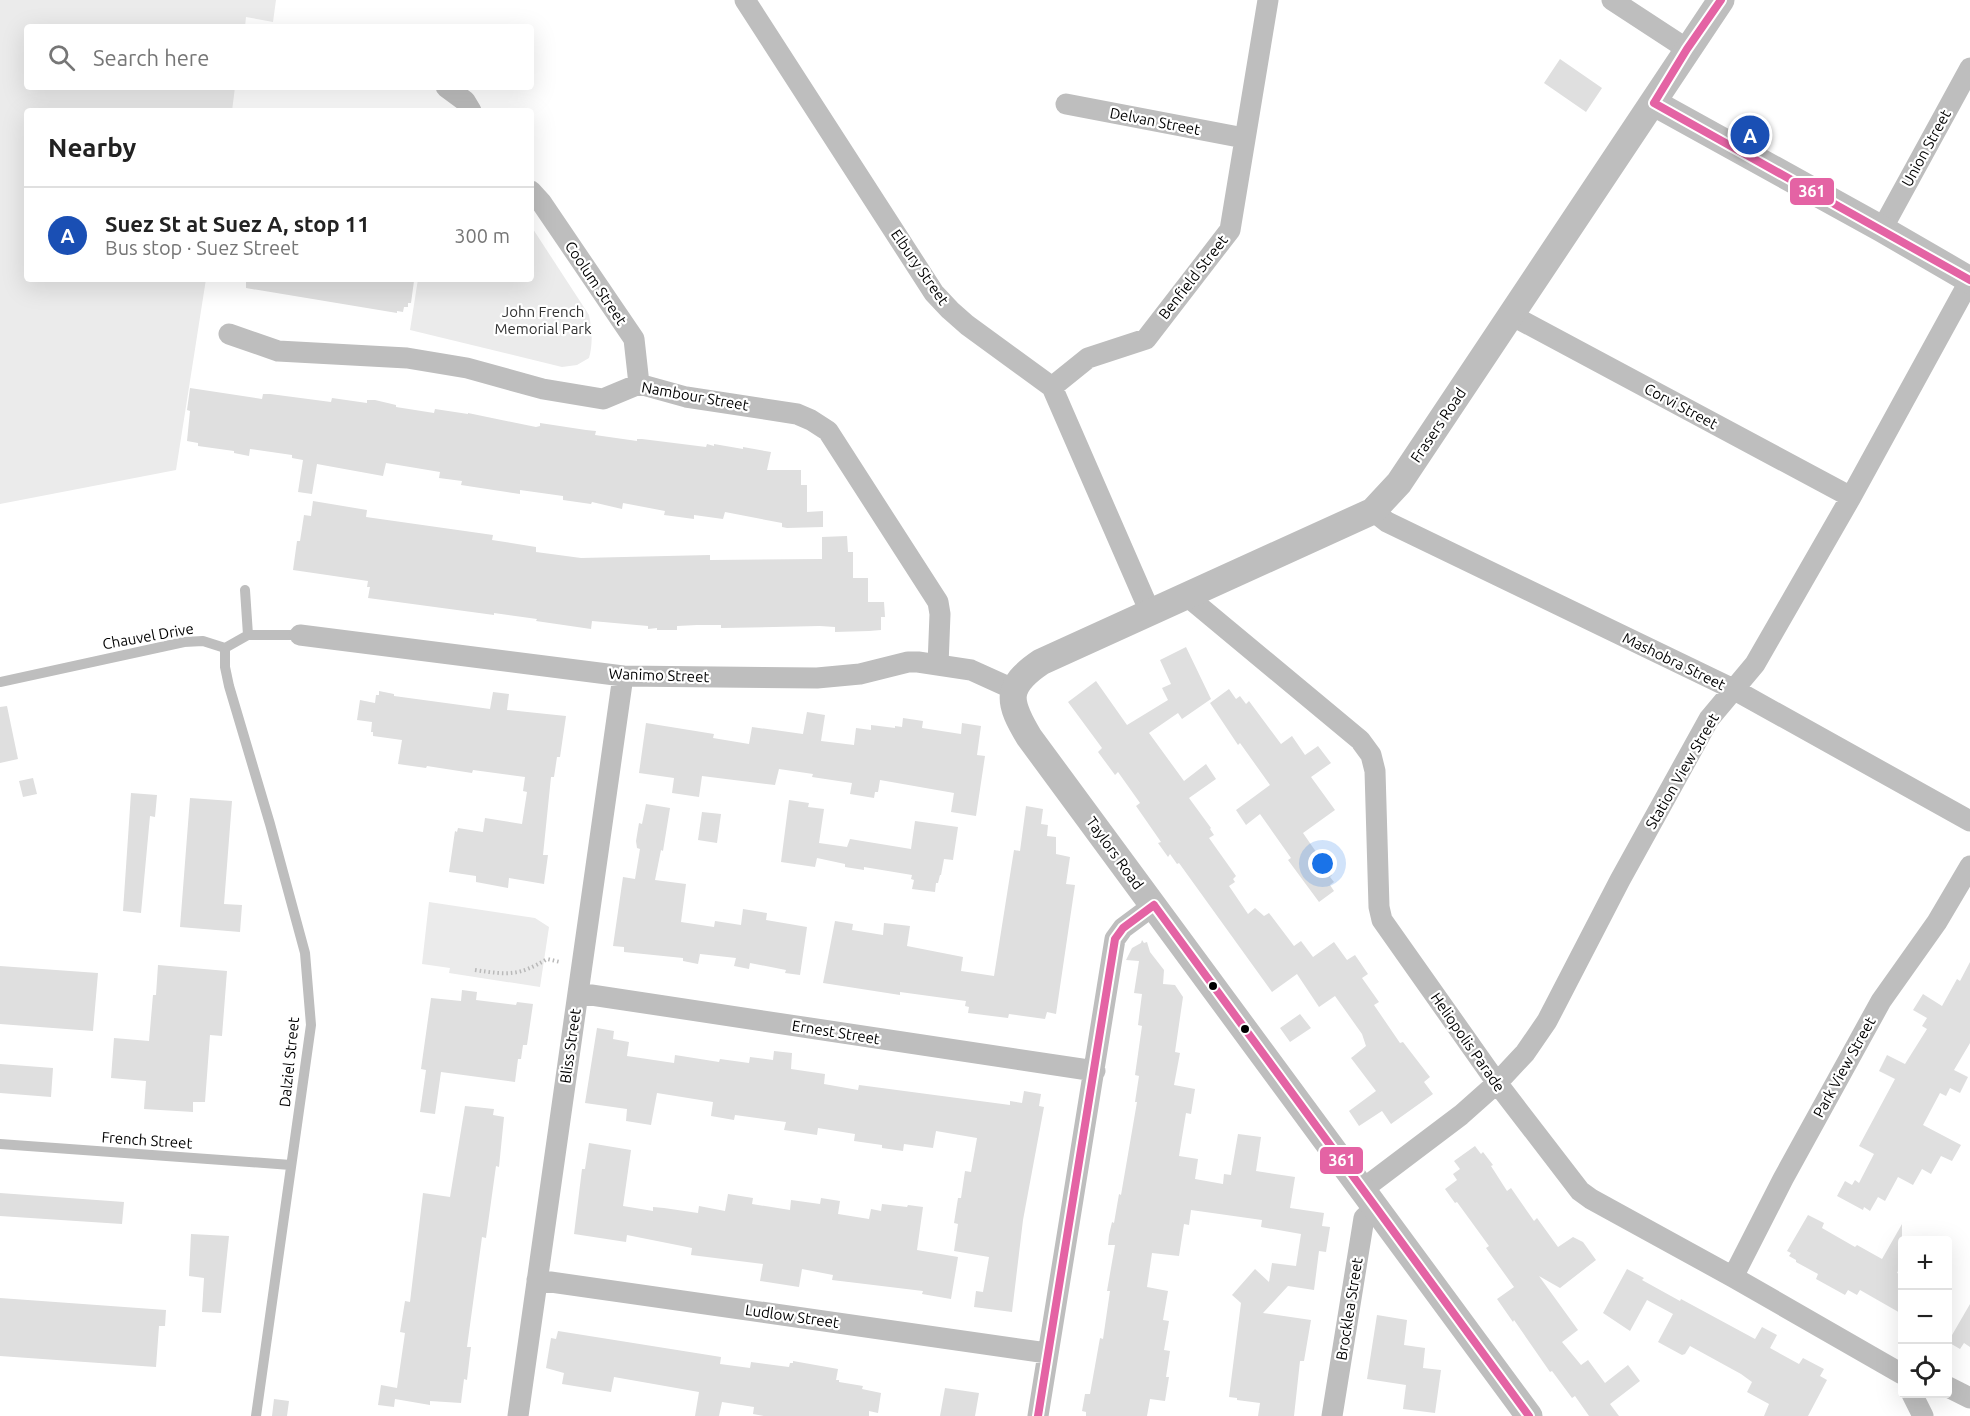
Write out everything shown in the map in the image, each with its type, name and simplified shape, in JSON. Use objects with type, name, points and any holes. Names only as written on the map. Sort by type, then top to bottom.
[{"type":"street","name":"Elbury Street","points":[[745,0],[934,292],[967,325],[1052,387]]},
{"type":"street","name":"Benfield Street","points":[[1052,387],[1088,358],[1146,339],[1230,230],[1268,0]]},
{"type":"street","points":[[1612,0],[1687,49]]},
{"type":"street","name":"Frasers Road","points":[[1015,690],[1022,678],[1041,662],[1373,511],[1399,483],[1721,0]]},
{"type":"street","name":"Union Street","points":[[1882,229],[1970,68]]},
{"type":"street","points":[[450,90],[465,101],[469,108]]},
{"type":"street","points":[[1654,103],[1970,280]]},
{"type":"street","name":"Delvan Street","points":[[1066,104],[1244,138]]},
{"type":"street","name":"Coolum Street","points":[[534,194],[634,339],[639,384]]},
{"type":"street","name":"Station View Street","points":[[1370,1198],[1497,1083],[1525,1053],[1547,1020],[1620,880],[1709,719],[1755,664],[1851,497],[1970,280]]},
{"type":"street","name":"Corvi Street","points":[[1511,315],[1851,497]]},
{"type":"street","name":"Nambour Street","points":[[229,334],[278,351],[407,358],[466,368],[543,389],[603,399],[639,384],[686,397],[797,414],[828,431],[938,602],[940,614],[938,665]]},
{"type":"street","points":[[1052,387],[1150,612]]},
{"type":"street","name":"Mashobra Street","points":[[1373,511],[1387,522],[1733,689],[1970,821]]},
{"type":"street","name":"Heliopolis Parade","points":[[1188,597],[1360,740],[1371,755],[1375,771],[1379,907],[1382,920],[1497,1083],[1580,1191],[1898,1372]]},
{"type":"street","name":"Wanimo Street","points":[[300,636],[623,676],[817,678],[860,674],[908,662],[971,670],[1015,690]]},
{"type":"street","name":"Bliss Street","points":[[518,1416],[623,676]]},
{"type":"street","name":"Taylors Road","points":[[1015,690],[1012,704],[1029,737],[1529,1416]]},
{"type":"street","name":"Park View Street","points":[[1733,1276],[1881,1000],[1937,922],[1970,866]]},
{"type":"street","points":[[1038,1416],[1115,939],[1123,928],[1154,905]]},
{"type":"street","name":"Ernest Street","points":[[578,993],[1095,1071]]},
{"type":"street","name":"Brocklea Street","points":[[1332,1416],[1364,1218],[1370,1198]]},
{"type":"street","name":"Ludlow Street","points":[[537,1280],[1047,1353]]},
{"type":"street","points":[[1952,1389],[1970,1398]]},
{"type":"street","points":[[1914,1398],[1923,1416]]},
{"type":"lane","points":[[245,590],[248,635]]},
{"type":"lane","points":[[225,648],[248,635],[300,636]]},
{"type":"lane","name":"Chauvel Drive","points":[[0,682],[184,642],[203,641],[225,648]]},
{"type":"lane","name":"Dalziel Street","points":[[225,648],[225,667],[229,686],[305,953],[311,1024],[256,1416]]},
{"type":"lane","name":"French Street","points":[[0,1144],[291,1165]]},
{"type":"path","points":[[475,970],[505,974],[529,970],[547,958],[560,962]]},
{"type":"green space","points":[[0,0],[276,0],[273,22],[246,17],[245,24],[24,24],[24,90],[235,90],[232,108],[24,108],[24,282],[206,282],[176,470],[0,504]]},
{"type":"green space","name":"John French Memorial Park","points":[[534,231],[589,315],[592,337],[589,358],[577,365],[562,367],[410,330],[418,282],[534,282]]},
{"type":"green space","points":[[429,902],[535,918],[549,927],[540,987],[449,973],[450,968],[422,964]]},
{"type":"building","points":[[1560,59],[1602,88],[1586,112],[1544,83]]},
{"type":"building","points":[[246,282],[414,282],[411,303],[408,303],[408,307],[404,307],[403,312],[397,311],[397,313],[246,288]]},
{"type":"building","points":[[190,388],[262,399],[263,394],[270,394],[331,402],[332,398],[367,403],[367,400],[375,400],[396,405],[396,407],[434,413],[435,409],[468,413],[536,427],[540,426],[540,423],[596,431],[595,435],[637,441],[637,439],[642,439],[706,447],[707,444],[714,446],[714,444],[771,452],[767,470],[801,470],[801,485],[807,485],[807,512],[823,511],[823,527],[787,528],[782,527],[782,523],[725,512],[723,519],[694,515],[694,519],[664,515],[665,511],[623,503],[622,509],[592,502],[591,504],[563,500],[563,496],[520,490],[520,494],[461,485],[462,481],[439,478],[440,472],[386,463],[383,476],[317,464],[312,494],[298,492],[303,460],[292,458],[292,455],[250,449],[249,456],[234,453],[234,451],[198,446],[198,443],[187,441]]},
{"type":"building","points":[[313,501],[367,510],[366,517],[493,535],[492,540],[536,547],[536,552],[581,558],[710,555],[710,560],[822,559],[822,537],[847,536],[848,552],[853,552],[853,578],[868,578],[868,602],[884,602],[885,617],[881,617],[881,630],[869,631],[835,632],[835,627],[820,626],[721,628],[721,625],[677,626],[677,630],[657,630],[657,628],[648,629],[648,626],[592,621],[591,629],[494,613],[494,615],[368,598],[370,587],[367,587],[368,581],[293,570],[304,515],[311,516]]},
{"type":"building","points":[[1186,647],[1211,699],[1182,719],[1178,713],[1149,733],[1184,781],[1206,764],[1216,779],[1189,798],[1211,828],[1214,835],[1209,838],[1236,876],[1233,879],[1235,882],[1229,886],[1248,914],[1255,908],[1264,916],[1269,913],[1294,946],[1301,941],[1313,957],[1334,942],[1347,960],[1355,955],[1368,974],[1362,978],[1379,1002],[1374,1005],[1400,1043],[1403,1042],[1430,1077],[1424,1082],[1433,1094],[1391,1124],[1382,1111],[1359,1126],[1349,1111],[1376,1091],[1351,1058],[1366,1046],[1362,1034],[1335,996],[1319,1007],[1297,974],[1272,992],[1179,863],[1177,864],[1170,854],[1168,857],[1158,843],[1161,842],[1136,806],[1140,803],[1118,772],[1115,775],[1098,752],[1102,748],[1068,702],[1096,681],[1127,725],[1168,700],[1162,688],[1171,684],[1160,660]]},
{"type":"building","points":[[1229,689],[1236,699],[1240,696],[1246,704],[1249,701],[1281,744],[1292,736],[1305,755],[1318,746],[1331,763],[1311,777],[1335,810],[1303,833],[1332,875],[1330,877],[1334,882],[1330,885],[1334,891],[1319,902],[1288,860],[1291,858],[1260,814],[1246,825],[1236,810],[1270,785],[1240,743],[1238,745],[1210,703]]},
{"type":"building","points":[[379,691],[394,694],[394,696],[490,709],[493,692],[509,694],[507,710],[566,716],[560,757],[557,757],[554,777],[551,777],[543,855],[548,855],[544,884],[509,878],[508,888],[476,882],[476,876],[449,872],[455,831],[457,832],[458,828],[483,832],[485,818],[522,824],[527,792],[523,791],[525,777],[398,764],[402,740],[373,736],[372,722],[357,720],[360,700],[375,703]]},
{"type":"building","points":[[7,706],[18,759],[0,763],[0,707]]},
{"type":"building","points":[[807,712],[825,715],[821,741],[854,745],[856,728],[871,730],[871,725],[902,727],[903,718],[923,721],[922,728],[961,734],[962,723],[981,726],[977,755],[985,756],[976,816],[951,812],[954,793],[880,780],[878,792],[875,792],[874,798],[850,794],[852,783],[779,769],[775,785],[702,776],[699,797],[672,793],[674,778],[639,773],[646,723],[714,734],[713,738],[749,744],[752,727],[803,734]]},
{"type":"building","points":[[33,778],[37,794],[23,797],[19,781]]},
{"type":"building","points":[[131,793],[157,795],[155,817],[150,816],[141,913],[123,911]]},
{"type":"building","points":[[190,798],[232,801],[224,904],[242,905],[240,932],[180,927]]},
{"type":"building","points":[[789,800],[809,803],[808,807],[824,809],[819,843],[847,847],[850,839],[911,849],[915,821],[958,827],[953,860],[944,859],[935,892],[912,889],[914,880],[911,879],[912,875],[864,867],[864,870],[845,867],[845,864],[817,858],[815,867],[781,862]]},
{"type":"building","points":[[646,804],[670,808],[663,851],[661,850],[655,880],[686,884],[681,922],[714,927],[715,921],[741,925],[743,909],[767,913],[766,920],[807,927],[800,975],[750,963],[749,969],[734,966],[736,958],[700,954],[698,964],[683,961],[683,958],[624,952],[624,947],[613,946],[623,877],[635,879],[640,849],[637,848],[636,841],[639,823],[642,824]]},
{"type":"building","points":[[1026,806],[1043,809],[1041,824],[1048,825],[1047,836],[1056,837],[1056,854],[1070,857],[1066,884],[1075,885],[1056,1014],[1047,1012],[1045,1019],[1009,1014],[1008,1018],[968,1013],[969,1007],[965,1006],[966,1001],[900,992],[900,995],[823,983],[835,921],[853,924],[852,930],[883,935],[884,923],[910,926],[907,946],[963,957],[961,971],[994,976],[1014,850],[1020,851]]},
{"type":"building","points":[[702,812],[721,814],[717,843],[698,840]]},
{"type":"building","points":[[1142,940],[1144,943],[1147,942],[1150,952],[1164,970],[1163,984],[1175,985],[1183,997],[1175,1052],[1180,1053],[1174,1085],[1195,1089],[1191,1114],[1186,1113],[1179,1156],[1198,1159],[1195,1179],[1223,1184],[1224,1174],[1231,1175],[1238,1134],[1261,1137],[1256,1171],[1295,1177],[1290,1208],[1324,1213],[1322,1226],[1330,1227],[1326,1252],[1319,1251],[1314,1290],[1288,1286],[1263,1313],[1311,1320],[1304,1361],[1300,1361],[1294,1416],[1258,1416],[1260,1403],[1229,1397],[1241,1303],[1232,1295],[1255,1269],[1269,1282],[1272,1263],[1296,1266],[1301,1234],[1261,1227],[1262,1220],[1191,1210],[1189,1225],[1184,1224],[1179,1256],[1152,1253],[1147,1287],[1168,1291],[1163,1320],[1169,1321],[1164,1350],[1170,1351],[1165,1401],[1150,1399],[1147,1416],[1086,1416],[1086,1412],[1082,1411],[1085,1394],[1090,1394],[1100,1338],[1103,1339],[1110,1291],[1107,1291],[1115,1245],[1108,1245],[1109,1235],[1112,1222],[1114,1223],[1119,1194],[1121,1195],[1137,1102],[1135,1102],[1139,1076],[1135,1075],[1142,1026],[1138,1025],[1142,994],[1134,993],[1139,961],[1126,960],[1132,948]]},
{"type":"building","points":[[1970,962],[1970,1043],[1954,1070],[1968,1077],[1960,1093],[1950,1088],[1946,1096],[1940,1093],[1923,1125],[1961,1145],[1952,1161],[1941,1156],[1931,1174],[1922,1169],[1913,1185],[1898,1177],[1885,1201],[1878,1197],[1870,1211],[1864,1207],[1863,1210],[1837,1196],[1845,1181],[1852,1185],[1855,1180],[1859,1183],[1874,1154],[1859,1146],[1895,1079],[1879,1071],[1887,1055],[1905,1064],[1927,1029],[1922,1026],[1927,1018],[1913,1010],[1923,994],[1942,1006],[1957,979],[1960,981]]},
{"type":"building","points":[[158,965],[227,971],[222,1036],[210,1035],[205,1102],[193,1102],[193,1112],[144,1109],[146,1081],[111,1078],[114,1038],[149,1041]]},
{"type":"building","points":[[0,966],[98,973],[93,1031],[0,1024]]},
{"type":"building","points":[[462,990],[477,992],[476,1000],[516,1005],[517,1002],[533,1004],[527,1045],[523,1045],[521,1059],[518,1059],[515,1082],[441,1072],[435,1114],[420,1112],[426,1070],[421,1069],[431,998],[461,1001]]},
{"type":"building","points":[[1300,1014],[1311,1028],[1290,1042],[1280,1028]]},
{"type":"building","points":[[597,1028],[614,1031],[613,1039],[629,1042],[627,1056],[674,1063],[675,1055],[719,1062],[720,1059],[749,1063],[750,1057],[773,1060],[774,1051],[792,1053],[791,1069],[825,1074],[824,1084],[858,1090],[859,1085],[1010,1105],[1010,1101],[1022,1103],[1024,1091],[1041,1094],[1039,1106],[1044,1107],[1023,1220],[1012,1312],[974,1307],[976,1291],[983,1292],[989,1257],[954,1251],[958,1224],[954,1223],[958,1198],[961,1198],[965,1171],[971,1172],[977,1138],[936,1131],[933,1148],[904,1144],[903,1151],[854,1141],[855,1134],[818,1128],[817,1135],[784,1130],[786,1122],[735,1115],[734,1120],[711,1116],[713,1102],[657,1093],[651,1125],[626,1121],[627,1109],[585,1103]]},
{"type":"building","points":[[0,1064],[53,1068],[51,1097],[0,1093]]},
{"type":"building","points":[[465,1106],[494,1109],[493,1115],[504,1117],[499,1167],[496,1166],[486,1238],[482,1237],[467,1347],[471,1347],[467,1380],[464,1379],[461,1403],[430,1401],[430,1405],[395,1399],[394,1407],[378,1405],[381,1385],[397,1388],[405,1333],[400,1332],[405,1301],[410,1302],[423,1193],[450,1197]]},
{"type":"building","points":[[589,1143],[631,1150],[623,1206],[653,1211],[653,1207],[698,1213],[699,1206],[725,1211],[728,1194],[753,1198],[752,1204],[790,1210],[791,1200],[820,1204],[821,1198],[840,1201],[838,1214],[869,1219],[871,1209],[881,1211],[882,1204],[923,1207],[917,1250],[958,1257],[951,1299],[922,1294],[923,1291],[832,1280],[833,1275],[802,1269],[799,1287],[760,1281],[763,1264],[691,1255],[692,1248],[627,1235],[626,1242],[574,1234],[582,1169],[585,1169]]},
{"type":"building","points":[[1475,1146],[1493,1165],[1491,1166],[1507,1191],[1511,1188],[1534,1221],[1537,1218],[1558,1247],[1573,1237],[1583,1242],[1596,1260],[1560,1288],[1539,1276],[1578,1330],[1562,1342],[1581,1365],[1588,1360],[1605,1383],[1628,1365],[1640,1381],[1610,1404],[1619,1416],[1589,1416],[1575,1396],[1572,1398],[1552,1371],[1550,1372],[1497,1299],[1514,1287],[1486,1248],[1489,1246],[1445,1189],[1457,1180],[1453,1174],[1460,1169],[1454,1161]]},
{"type":"building","points":[[0,1193],[124,1202],[122,1224],[0,1216]]},
{"type":"building","points":[[1808,1215],[1824,1223],[1822,1228],[1882,1259],[1902,1224],[1902,1236],[1898,1236],[1898,1312],[1860,1290],[1857,1295],[1848,1290],[1845,1295],[1816,1279],[1818,1274],[1796,1262],[1789,1256],[1791,1253],[1787,1251]]},
{"type":"building","points":[[191,1234],[229,1236],[221,1313],[202,1312],[204,1278],[189,1276]]},
{"type":"building","points":[[1627,1269],[1680,1301],[1681,1299],[1755,1339],[1762,1327],[1777,1335],[1770,1348],[1799,1364],[1803,1358],[1824,1369],[1820,1376],[1827,1380],[1808,1416],[1764,1416],[1769,1404],[1747,1392],[1752,1382],[1741,1374],[1690,1346],[1682,1355],[1658,1342],[1673,1314],[1647,1300],[1630,1331],[1603,1313]]},
{"type":"building","points":[[0,1298],[166,1310],[165,1326],[159,1326],[156,1367],[0,1356]]},
{"type":"building","points":[[1970,1304],[1970,1347],[1964,1343],[1960,1349],[1952,1344],[1952,1335]]},
{"type":"building","points":[[1377,1315],[1407,1320],[1404,1345],[1425,1348],[1423,1368],[1441,1370],[1435,1413],[1403,1409],[1406,1385],[1367,1379]]},
{"type":"building","points":[[558,1331],[721,1357],[720,1364],[750,1368],[751,1362],[789,1367],[793,1361],[838,1369],[836,1380],[839,1382],[863,1386],[862,1389],[881,1393],[878,1413],[869,1411],[869,1416],[764,1416],[753,1414],[754,1407],[722,1402],[719,1416],[695,1416],[699,1392],[614,1377],[611,1392],[562,1384],[564,1373],[546,1368],[551,1338],[556,1339]]},
{"type":"building","points":[[945,1388],[979,1393],[975,1416],[940,1416]]},
{"type":"building","points":[[274,1399],[289,1401],[287,1416],[272,1416]]},
{"type":"transit line","name":"361","points":[[1654,103],[1721,0]]},
{"type":"transit line","name":"361","points":[[1654,103],[1970,280]]},
{"type":"transit line","name":"361","points":[[1154,905],[1529,1416]]},
{"type":"transit line","name":"361","points":[[1038,1416],[1115,939],[1123,928],[1154,905]]},
{"type":"place","name":"Suez St at Suez A, stop 11","points":[[1750,135]]}]
